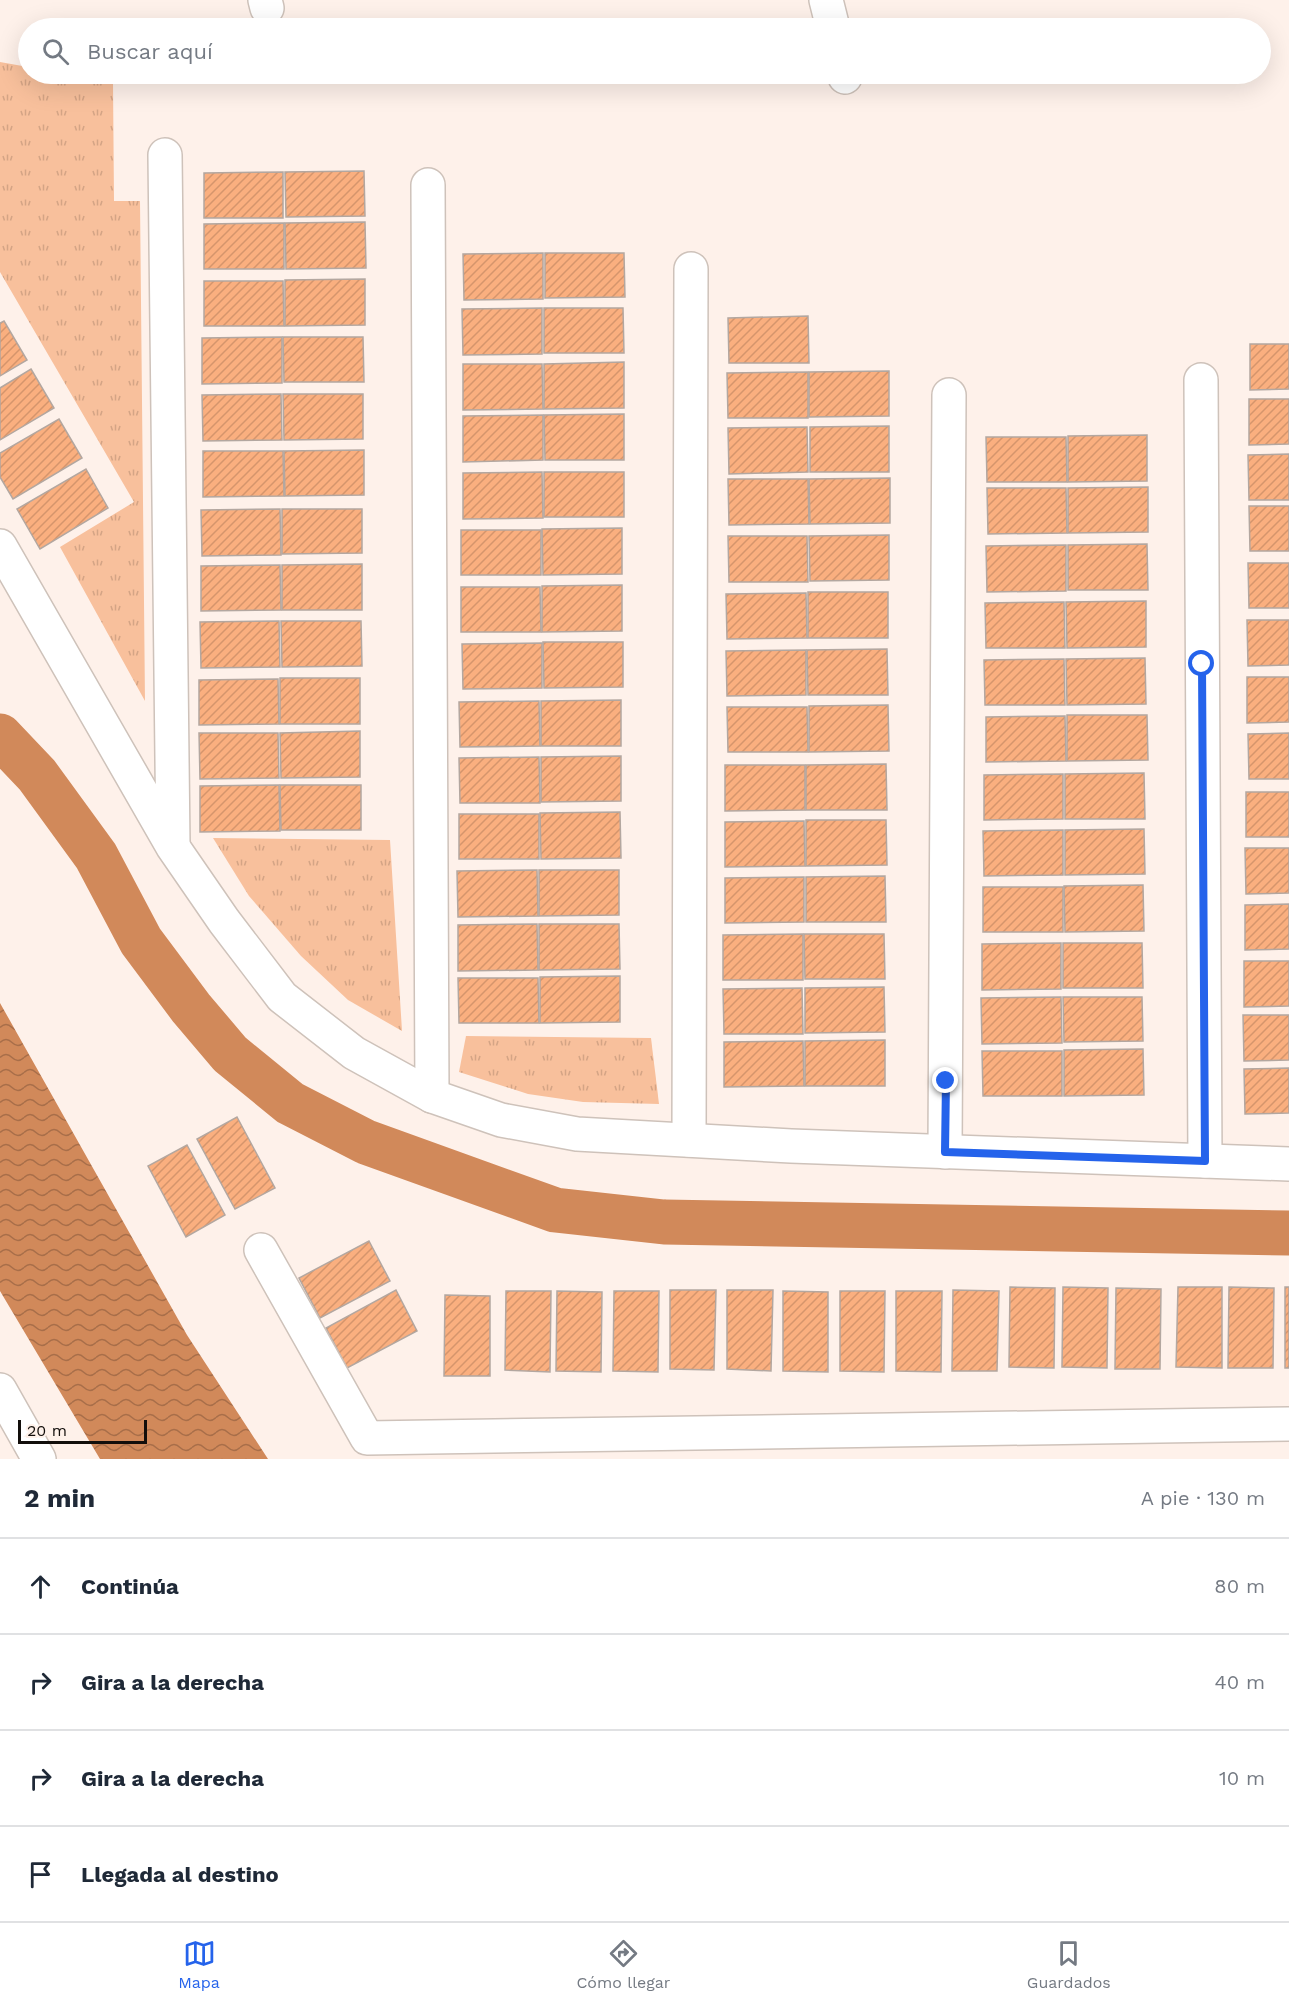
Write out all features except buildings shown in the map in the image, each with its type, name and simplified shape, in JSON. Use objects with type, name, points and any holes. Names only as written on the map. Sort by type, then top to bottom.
[{"type":"street","points":[[826,0],[830,18]]},
{"type":"street","points":[[165,155],[173,847]]},
{"type":"street","points":[[428,185],[432,1096]]},
{"type":"street","points":[[689,1140],[691,269]]},
{"type":"street","points":[[1201,380],[1205,1161]]},
{"type":"street","points":[[945,1152],[949,395]]},
{"type":"street","points":[[0,546],[173,847],[224,921],[282,997],[354,1053],[432,1096],[501,1120],[577,1134],[945,1152],[1289,1164]]},
{"type":"street","points":[[261,1250],[367,1438],[1289,1424]]},
{"type":"street","points":[[0,1390],[39,1459]]},
{"type":"green space","points":[[0,62],[18,65],[18,84],[113,84],[114,201],[140,201],[145,701],[60,547],[134,502],[0,272]]},
{"type":"green space","points":[[213,838],[390,840],[402,1031],[348,1000],[301,956],[249,896]]},
{"type":"green space","points":[[466,1036],[651,1038],[659,1104],[583,1102],[528,1094],[459,1072]]},
{"type":"water","points":[[0,1003],[187,1335],[268,1459],[100,1459],[0,1291]]},
{"type":"waterway","points":[[0,736],[37,775],[96,856],[141,941],[191,1008],[230,1054],[290,1103],[366,1142],[555,1210],[664,1222],[1289,1233]]},
{"type":"route","points":[[946,1081],[945,1152],[1205,1161],[1202,664]]}]
